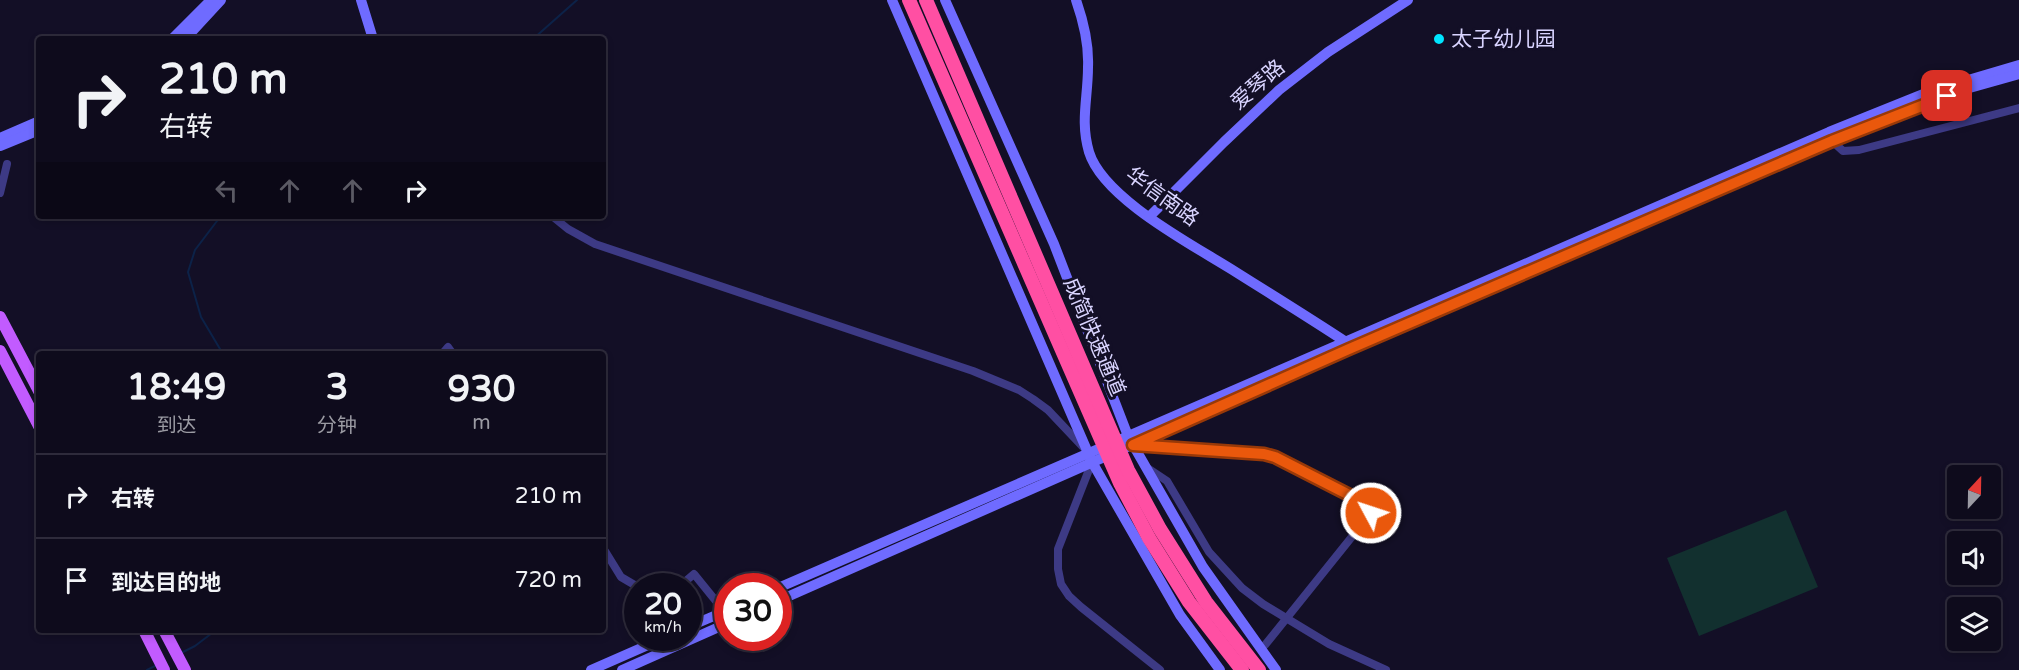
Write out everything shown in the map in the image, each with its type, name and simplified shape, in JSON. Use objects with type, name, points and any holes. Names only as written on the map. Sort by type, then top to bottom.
[{"type":"highway","name":"成简快速通道","points":[[909,0],[1120,483],[1149,538],[1189,602],[1242,670]]},
{"type":"highway","name":"成简快速通道","points":[[926,0],[1128,470],[1160,529],[1206,602],[1259,670]]},
{"type":"main road","points":[[0,317],[36,385]]},
{"type":"main road","points":[[0,351],[36,420]]},
{"type":"main road","points":[[146,633],[164,670]]},
{"type":"main road","points":[[166,633],[185,670]]},
{"type":"street","points":[[175,36],[211,0]]},
{"type":"street","points":[[188,36],[221,0]]},
{"type":"street","points":[[361,0],[372,36]]},
{"type":"street","points":[[892,0],[1090,458],[1180,615],[1220,670]]},
{"type":"street","points":[[945,0],[1054,244],[1130,440],[1203,567],[1276,670]]},
{"type":"street","name":"华信南路","points":[[1076,0],[1086,40],[1088,66],[1083,122],[1090,154],[1104,178],[1149,217],[1347,345]]},
{"type":"street","name":"爱琴路","points":[[1149,217],[1279,90],[1328,52],[1408,0]]},
{"type":"street","points":[[792,595],[1130,440],[1829,132],[1931,91],[2019,65]]},
{"type":"street","points":[[1347,345],[1832,141],[1966,88],[2019,74]]},
{"type":"street","points":[[1832,141],[1844,151],[1859,150],[2019,108]]},
{"type":"street","points":[[0,138],[36,122]]},
{"type":"street","points":[[0,146],[36,131]]},
{"type":"street","points":[[0,193],[7,164]]},
{"type":"street","points":[[556,219],[568,229],[595,244],[973,371],[1019,390],[1048,410],[1090,458]]},
{"type":"street","points":[[1130,440],[1275,457],[1363,502],[1370,509],[1371,513],[1265,645]]},
{"type":"street","points":[[792,582],[1090,458]]},
{"type":"street","points":[[1090,458],[1058,549],[1061,584],[1080,607],[1160,670]]},
{"type":"street","points":[[1145,466],[1167,481],[1209,552],[1228,574],[1263,604],[1329,644],[1386,670]]},
{"type":"street","points":[[606,552],[624,580]]},
{"type":"street","points":[[702,582],[714,597]]},
{"type":"street","points":[[622,670],[714,629]]},
{"type":"street","points":[[591,670],[634,651]]},
{"type":"green space","points":[[1786,510],[1818,587],[1699,636],[1667,558]]},
{"type":"waterway","points":[[536,36],[577,0]]},
{"type":"waterway","points":[[219,219],[195,250],[188,272],[201,317],[221,351]]},
{"type":"waterway","points":[[181,653],[212,633]]},
{"type":"waterway","points":[[147,670],[157,665]]},
{"type":"place","name":"太子幼儿园","points":[[1439,39]]},
{"type":"route","points":[[1371,513],[1363,502],[1275,457],[1264,454],[1133,445],[1680,206],[1832,141],[1947,96]]}]
